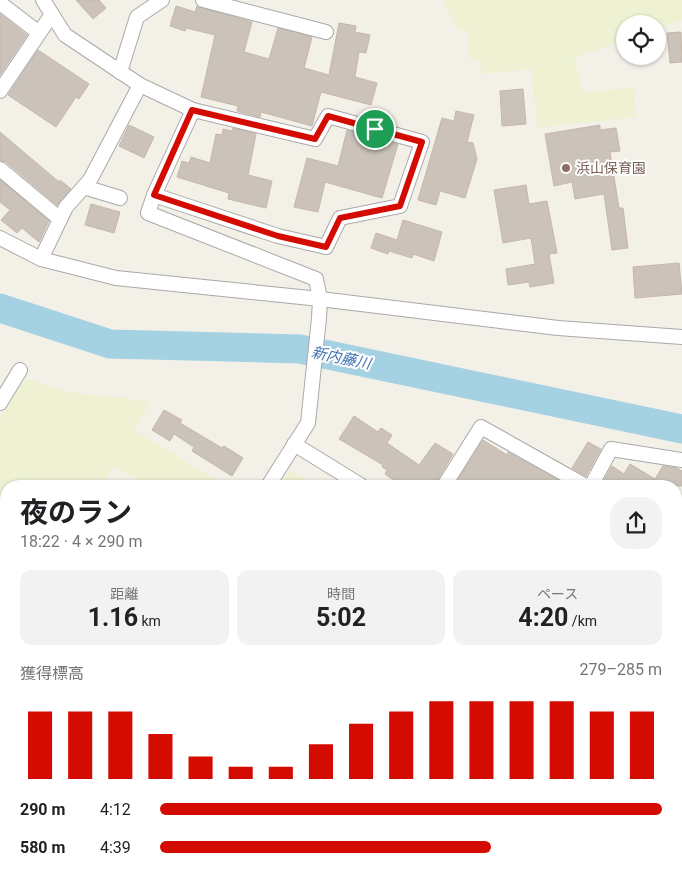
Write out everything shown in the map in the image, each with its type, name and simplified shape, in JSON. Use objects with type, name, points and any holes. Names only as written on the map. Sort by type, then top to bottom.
[{"type":"street","points":[[43,0],[65,35],[140,85],[192,110],[315,139],[328,116],[422,142],[400,206],[340,218],[326,247],[278,236],[154,195]]},
{"type":"street","points":[[120,72],[136,17],[162,0]]},
{"type":"street","points":[[203,0],[326,32]]},
{"type":"street","points":[[0,3],[39,33]]},
{"type":"street","points":[[0,91],[52,14]]},
{"type":"street","points":[[41,258],[66,207],[90,180],[140,85]]},
{"type":"street","points":[[192,110],[154,195],[148,213],[316,279],[320,299],[319,318],[308,423],[272,480]]},
{"type":"street","points":[[0,169],[60,219]]},
{"type":"street","points":[[84,187],[120,198]]},
{"type":"street","points":[[0,238],[41,258],[116,278],[320,299],[558,328],[682,337]]},
{"type":"street","points":[[0,403],[20,370]]},
{"type":"street","points":[[448,480],[481,427],[575,480]]},
{"type":"street","points":[[294,444],[352,480]]},
{"type":"street","points":[[594,480],[611,449],[682,460]]},
{"type":"green space","points":[[447,0],[682,0],[682,20],[666,26],[666,15],[616,15],[616,43],[574,57],[583,93],[633,87],[636,117],[537,128],[532,69],[480,74],[482,60],[469,60],[469,33],[459,30],[444,3]]},
{"type":"green space","points":[[25,379],[75,393],[119,397],[151,403],[134,430],[216,480],[136,480],[114,466],[105,480],[0,480],[0,419]]},
{"type":"green space","points":[[290,470],[306,480],[283,480]]},
{"type":"building","points":[[76,0],[99,0],[106,8],[93,19]]},
{"type":"building","points":[[176,6],[195,12],[197,6],[252,22],[244,52],[269,59],[278,28],[312,37],[304,68],[329,75],[339,23],[356,26],[355,32],[370,35],[366,53],[359,52],[355,77],[377,83],[371,105],[321,92],[312,126],[261,112],[260,117],[237,111],[238,106],[201,97],[215,35],[186,28],[185,31],[170,26]]},
{"type":"building","points":[[0,14],[27,35],[0,75]]},
{"type":"building","points":[[681,32],[682,62],[670,63],[667,33]]},
{"type":"building","points":[[38,50],[89,84],[79,99],[76,97],[56,127],[8,95]]},
{"type":"building","points":[[523,89],[526,124],[502,126],[500,91]]},
{"type":"building","points":[[456,111],[474,115],[467,142],[473,143],[477,159],[465,198],[440,191],[436,205],[418,200],[442,118],[454,121]]},
{"type":"building","points":[[129,125],[154,137],[144,158],[119,146]]},
{"type":"building","points":[[600,125],[600,130],[616,128],[620,151],[610,152],[619,208],[623,208],[628,248],[612,250],[604,194],[575,199],[572,182],[554,186],[545,134]]},
{"type":"building","points":[[233,128],[256,134],[248,175],[272,181],[266,208],[228,199],[229,193],[177,177],[182,161],[189,163],[191,157],[210,163],[216,134],[222,135],[223,129],[232,131]]},
{"type":"building","points":[[347,130],[398,144],[382,198],[325,182],[318,212],[294,207],[307,158],[338,166]]},
{"type":"building","points":[[0,132],[59,182],[60,180],[71,189],[57,205],[6,162],[0,160]]},
{"type":"building","points":[[0,180],[49,221],[39,242],[22,228],[17,233],[1,220],[10,210],[0,202]]},
{"type":"building","points":[[526,185],[529,204],[547,201],[557,253],[549,254],[554,283],[530,287],[529,282],[508,285],[506,269],[535,264],[531,238],[503,243],[494,190]]},
{"type":"building","points":[[91,204],[120,212],[114,233],[85,225]]},
{"type":"building","points":[[403,220],[442,232],[434,261],[413,254],[412,258],[389,251],[388,254],[371,248],[376,233],[397,240]]},
{"type":"building","points":[[679,263],[682,294],[635,298],[633,267]]},
{"type":"building","points":[[164,410],[182,420],[180,423],[243,458],[232,476],[192,451],[194,447],[174,434],[170,441],[152,430]]},
{"type":"building","points":[[354,416],[378,432],[381,428],[392,435],[387,443],[419,465],[435,443],[453,454],[438,480],[394,480],[385,474],[387,470],[382,467],[383,465],[339,439]]},
{"type":"building","points":[[483,440],[507,455],[508,452],[558,480],[458,480]]},
{"type":"building","points":[[588,442],[601,449],[586,476],[572,468]]},
{"type":"building","points":[[630,464],[655,479],[663,466],[677,468],[682,471],[682,480],[604,480],[612,466],[624,474]]},
{"type":"waterway","name":"新内藤川","points":[[0,308],[110,344],[300,349],[682,429]]},
{"type":"place","name":"浜山保育園","points":[[566,168]]},
{"type":"route","points":[[192,110],[315,139],[328,116],[375,129],[422,142],[400,206],[340,218],[326,247],[278,236],[154,195],[192,110]]}]
